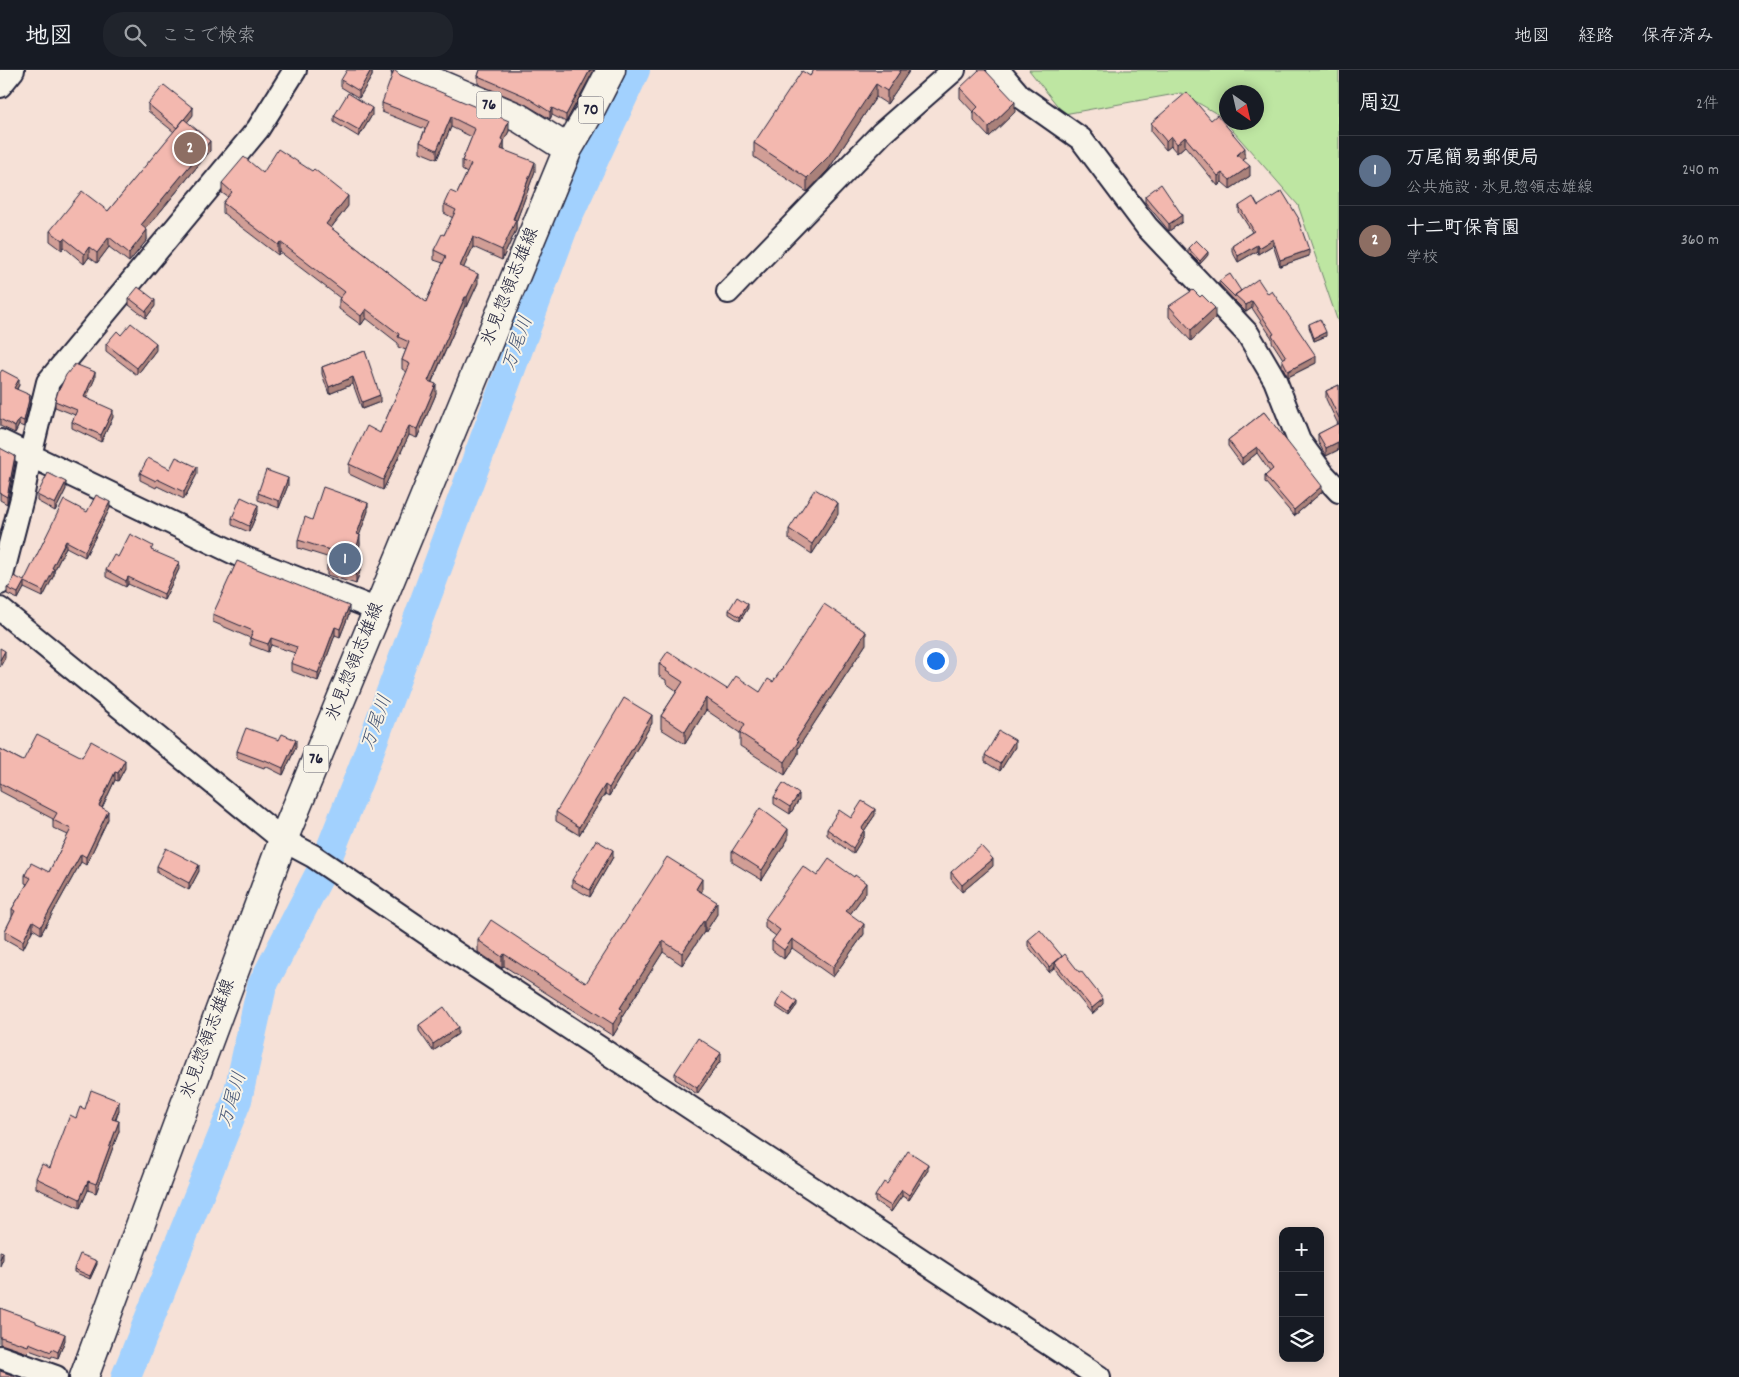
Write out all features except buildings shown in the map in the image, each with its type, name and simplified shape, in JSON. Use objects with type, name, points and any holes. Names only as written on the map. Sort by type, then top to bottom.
[{"type":"main road","name":"76","points":[[406,70],[519,118],[568,149]]},
{"type":"main road","name":"70","points":[[568,149],[611,70]]},
{"type":"main road","name":"氷見惣領志雄線","points":[[84,1377],[283,840],[568,149]]},
{"type":"street","points":[[0,86],[13,70]]},
{"type":"street","points":[[0,583],[22,498],[48,382],[258,129],[295,70]]},
{"type":"street","points":[[728,292],[882,133],[954,70]]},
{"type":"street","points":[[998,70],[1020,96],[1081,139],[1147,228],[1248,334],[1276,380],[1299,441],[1323,474],[1339,491]]},
{"type":"street","points":[[0,442],[245,558],[378,610]]},
{"type":"street","points":[[0,609],[283,840],[313,856],[357,887],[1099,1377]]},
{"type":"street","points":[[0,1358],[56,1377]]},
{"type":"green space","points":[[1029,70],[1339,70],[1339,325],[1298,205],[1232,130],[1264,130],[1264,85],[1219,85],[1219,115],[1181,93],[1064,114]]},
{"type":"waterway","name":"万尾川","points":[[126,1377],[237,1100],[262,986],[324,866],[363,768],[565,222],[635,70]]},
{"type":"place","name":"十二町保育園","points":[[190,148]]},
{"type":"place","name":"万尾簡易郵便局","points":[[345,559]]}]
